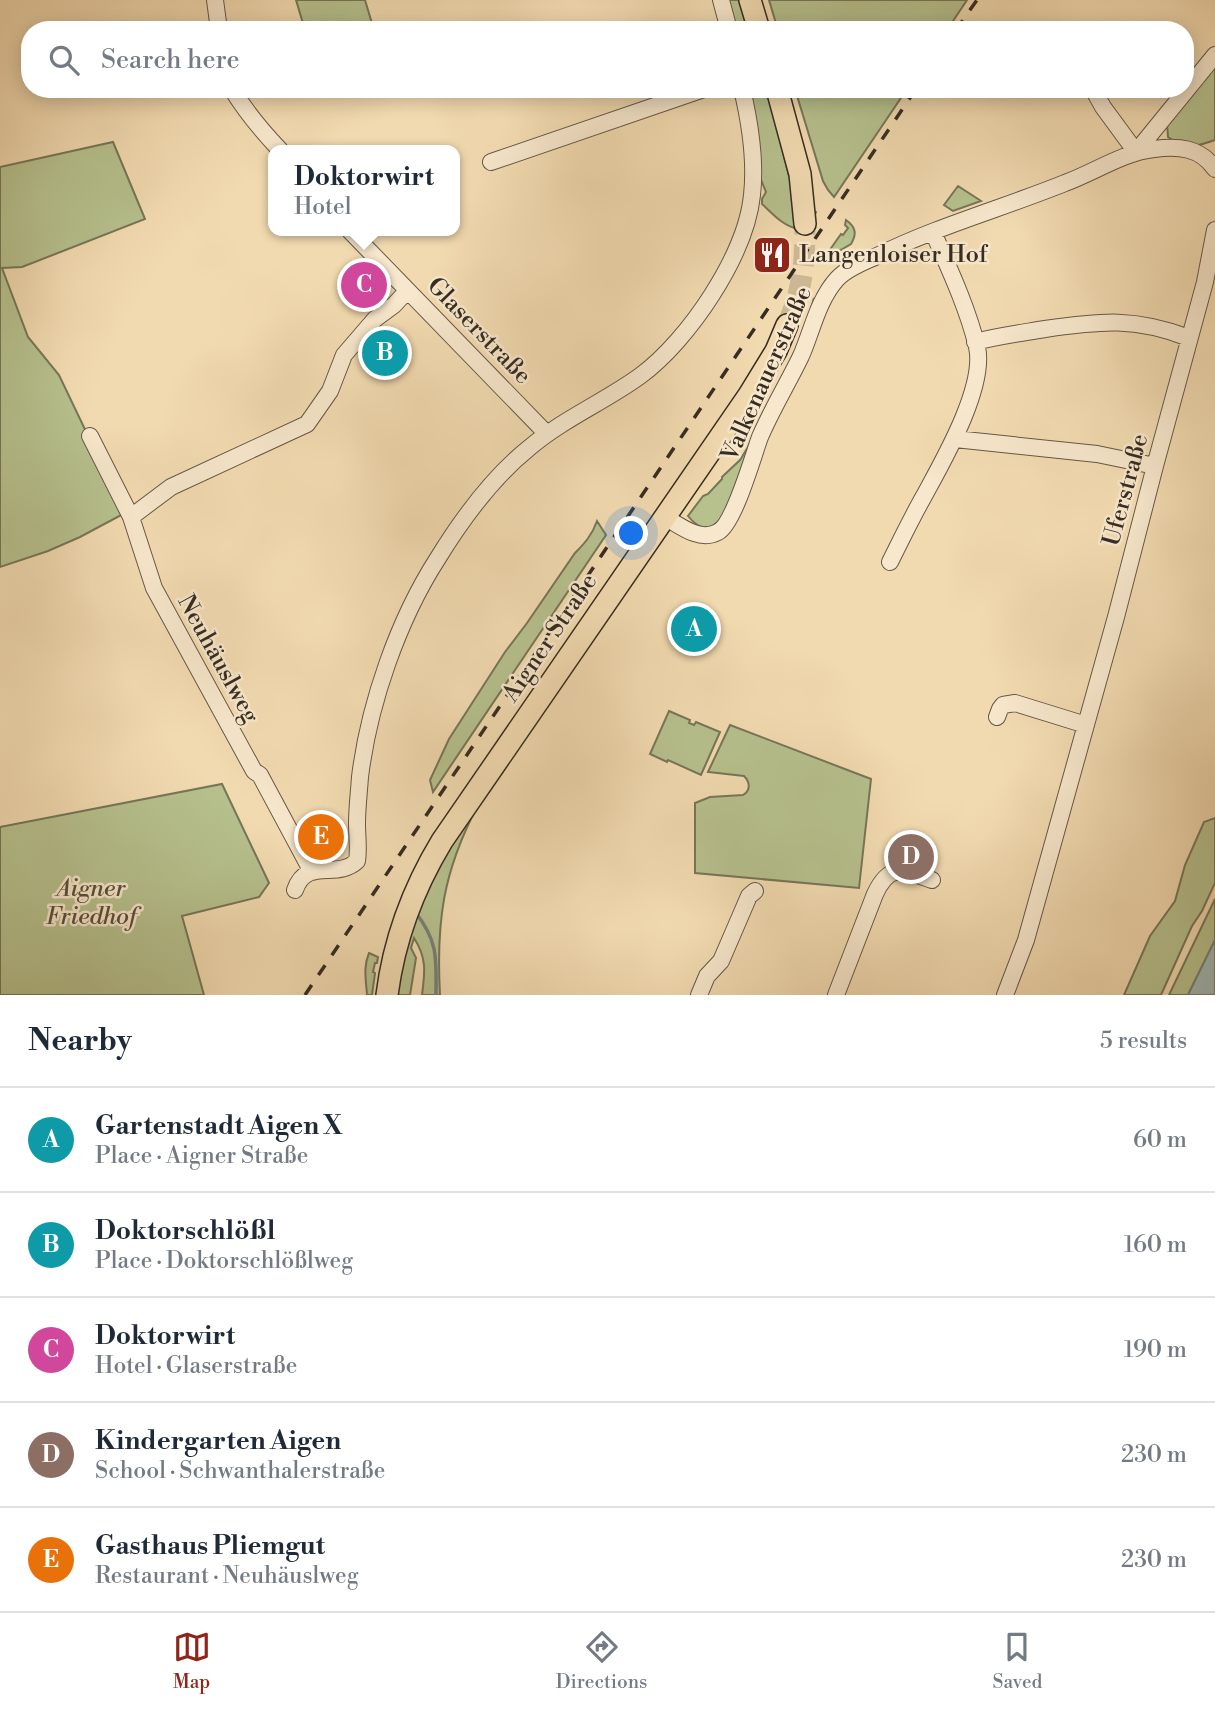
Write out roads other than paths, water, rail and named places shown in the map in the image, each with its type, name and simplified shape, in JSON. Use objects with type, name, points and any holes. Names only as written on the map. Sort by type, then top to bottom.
[{"type":"main road","points":[[750,0],[756,21]]},
{"type":"main road","points":[[779,98],[798,166],[805,224]]},
{"type":"main road","name":"Aigner Straße","points":[[387,995],[405,917],[416,888],[442,841],[767,367],[787,325]]},
{"type":"street","points":[[216,0],[218,21]]},
{"type":"street","points":[[721,0],[727,21]]},
{"type":"street","points":[[1194,80],[1215,55]]},
{"type":"street","points":[[237,98],[256,124],[276,145]]},
{"type":"street","points":[[491,162],[678,98]]},
{"type":"street","points":[[295,890],[301,877],[312,872],[347,867],[358,859],[360,779],[369,724],[388,664],[425,580],[449,541],[496,479],[521,454],[546,433],[617,391],[659,360],[707,303],[724,274],[740,237],[752,197],[753,163],[744,98]]},
{"type":"street","points":[[1098,98],[1136,152]]},
{"type":"street","points":[[1136,152],[1179,98]]},
{"type":"street","points":[[1164,116],[1164,137],[1177,147],[1203,155],[1215,169]]},
{"type":"street","points":[[1136,152],[1177,147]]},
{"type":"street","name":"Valkenauerstraße","points":[[665,517],[706,536],[722,529],[739,496],[763,430],[799,360],[816,315],[830,287],[838,278],[912,239],[1068,182],[1136,152]]},
{"type":"street","name":"Uferstraße","points":[[1005,995],[1026,940],[1116,617],[1189,338],[1212,267],[1215,230]]},
{"type":"street","points":[[890,562],[955,439],[975,378],[977,354],[972,330],[933,232]]},
{"type":"street","name":"Glaserstraße","points":[[355,236],[546,433]]},
{"type":"street","points":[[131,517],[171,487],[306,424],[330,391],[344,355],[375,319],[407,291]]},
{"type":"street","points":[[975,342],[1102,322],[1152,326],[1189,338]]},
{"type":"street","name":"Neuhäuslweg","points":[[90,436],[131,517],[154,588],[312,872]]},
{"type":"street","points":[[955,439],[1097,454],[1155,466]]},
{"type":"street","points":[[997,717],[1003,705],[1014,703],[1086,725]]},
{"type":"street","points":[[836,995],[875,894],[884,879],[895,871],[902,870],[932,880]]},
{"type":"street","points":[[699,995],[707,976],[721,961],[749,896],[755,891]]},
{"type":"water","points":[[1215,940],[1215,995],[1188,995]]},
{"type":"waterway","points":[[416,913],[429,934],[435,952],[436,995]]},
{"type":"tunnel","points":[[787,325],[797,300],[802,276],[805,224]]},
{"type":"railway","points":[[962,21],[977,0]]},
{"type":"railway","points":[[305,995],[910,98]]},
{"type":"place","name":"Langenloiser Hof","points":[[772,255]]},
{"type":"place","name":"Doktorwirt","points":[[364,285]]},
{"type":"place","name":"Doktorschlößl","points":[[385,353]]},
{"type":"place","name":"Gartenstadt Aigen X","points":[[694,629]]},
{"type":"place","name":"Gasthaus Pliemgut","points":[[321,837]]},
{"type":"place","name":"Kindergarten Aigen","points":[[911,857]]},
{"type":"park label","name":"Aigner Friedhof","points":[[91,903]]}]
